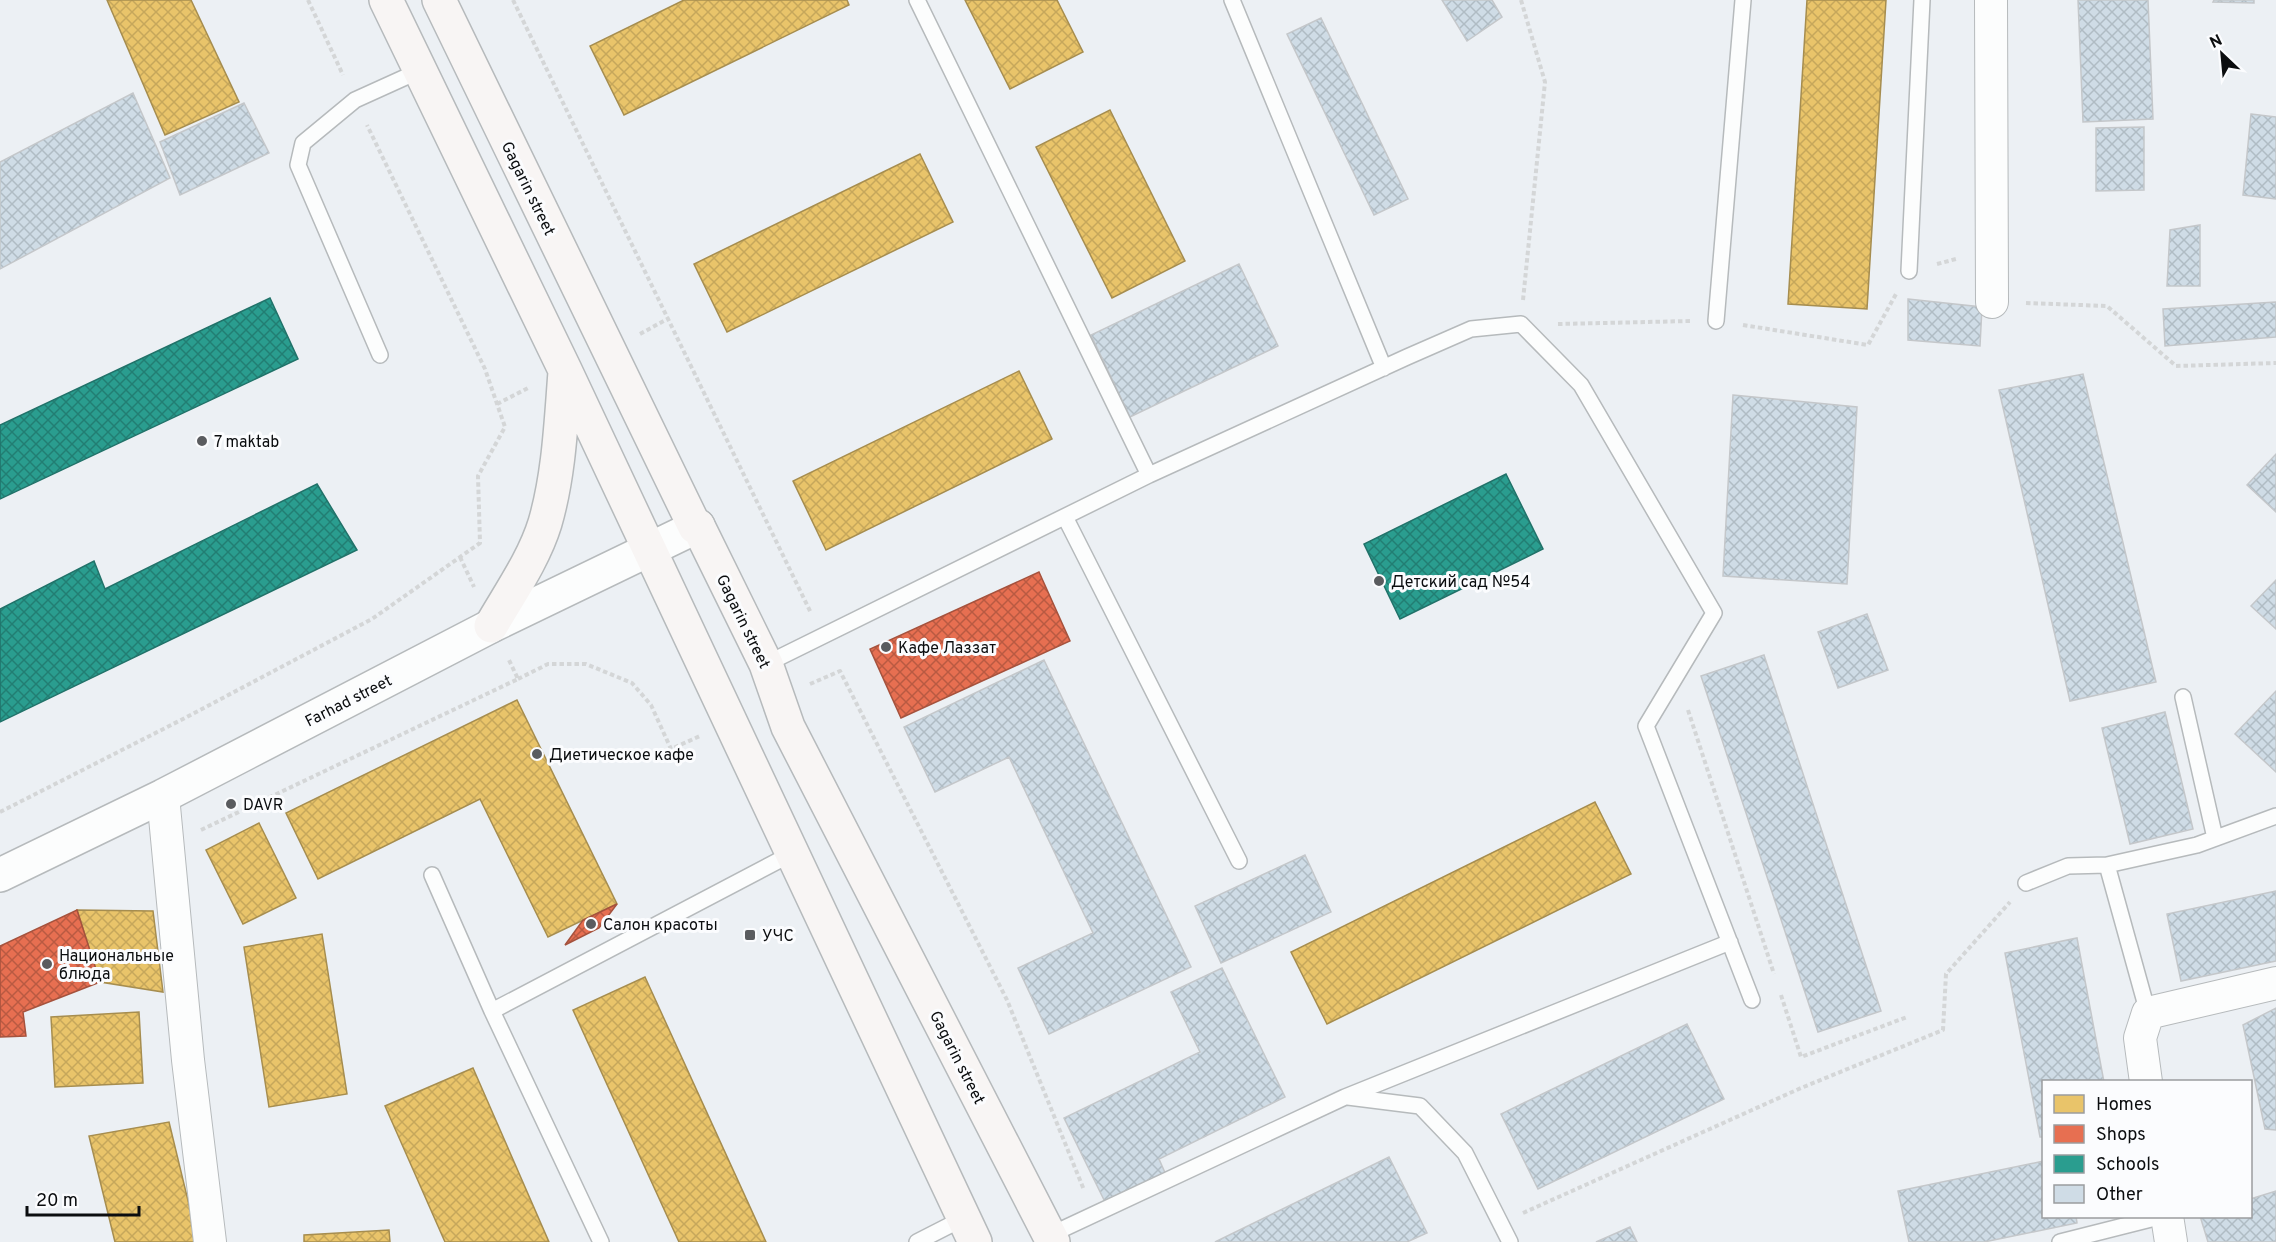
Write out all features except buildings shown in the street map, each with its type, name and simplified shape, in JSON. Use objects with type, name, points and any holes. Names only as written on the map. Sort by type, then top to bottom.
[{"type":"main road","points":[[386,0],[565,370],[970,1230]]},
{"type":"main road","name":"Gagarin street","points":[[439,0],[694,527],[698,526],[766,664],[788,727],[1051,1239]]},
{"type":"main road","points":[[491,626],[528,560],[544,525],[553,490],[560,443],[565,370]]},
{"type":"street","points":[[1991,0],[1992,302]]},
{"type":"street","name":"Farhad street","points":[[0,875],[163,796],[491,626],[649,552],[698,526]]},
{"type":"street","points":[[163,796],[188,1060],[210,1242]]},
{"type":"street","points":[[2146,1080],[2140,1038],[2148,1013],[2276,984]]},
{"type":"street","points":[[2165,1218],[2171,1242]]},
{"type":"lane","points":[[917,0],[1149,475]]},
{"type":"lane","points":[[1232,0],[1384,368]]},
{"type":"lane","points":[[1716,321],[1743,0]]},
{"type":"lane","points":[[1909,271],[1922,0]]},
{"type":"lane","points":[[380,355],[298,165],[303,143],[355,100],[419,71]]},
{"type":"lane","points":[[766,664],[1149,475],[1384,368],[1472,329],[1521,324],[1581,385],[1714,613],[1646,726],[1752,1000]]},
{"type":"lane","points":[[1065,517],[1239,861]]},
{"type":"lane","points":[[2183,697],[2215,838]]},
{"type":"lane","points":[[2026,883],[2068,866],[2107,865],[2197,845],[2276,816]]},
{"type":"lane","points":[[492,1011],[793,853]]},
{"type":"lane","points":[[2107,865],[2148,1013]]},
{"type":"lane","points":[[432,875],[492,1011],[601,1242]]},
{"type":"lane","points":[[1051,1239],[1345,1097],[1730,942]]},
{"type":"lane","points":[[1345,1097],[1420,1106],[1465,1153],[1510,1242]]},
{"type":"lane","points":[[2060,1242],[2157,1218]]},
{"type":"lane","points":[[917,1242],[970,1230]]},
{"type":"path","points":[[0,812],[183,720],[372,619],[480,543],[478,476],[505,427],[485,369],[308,0]]},
{"type":"path","points":[[513,0],[840,671]]},
{"type":"path","points":[[1521,0],[1545,81],[1521,324],[1716,321],[1868,345],[1909,271],[1992,251]]},
{"type":"path","points":[[1992,302],[2107,306],[2176,366],[2276,363]]},
{"type":"path","points":[[1677,675],[1775,978]]},
{"type":"path","points":[[1501,1223],[1801,1088],[1943,1030],[1947,974],[2026,883]]},
{"type":"path","points":[[1779,989],[1801,1057],[1907,1017]]},
{"type":"place","name":"7 maktab","points":[[202,441]]},
{"type":"place","name":"Детский сад №54","points":[[1379,581]]},
{"type":"place","name":"Кафе Лаззат","points":[[886,647]]},
{"type":"place","name":"Диетическое кафе","points":[[537,754]]},
{"type":"place","name":"DAVR","points":[[231,804]]},
{"type":"place","name":"Салон красоты","points":[[591,924]]},
{"type":"place","name":"УЧС","points":[[750,935]]},
{"type":"place","name":"Национальные блюда","points":[[47,964]]}]
